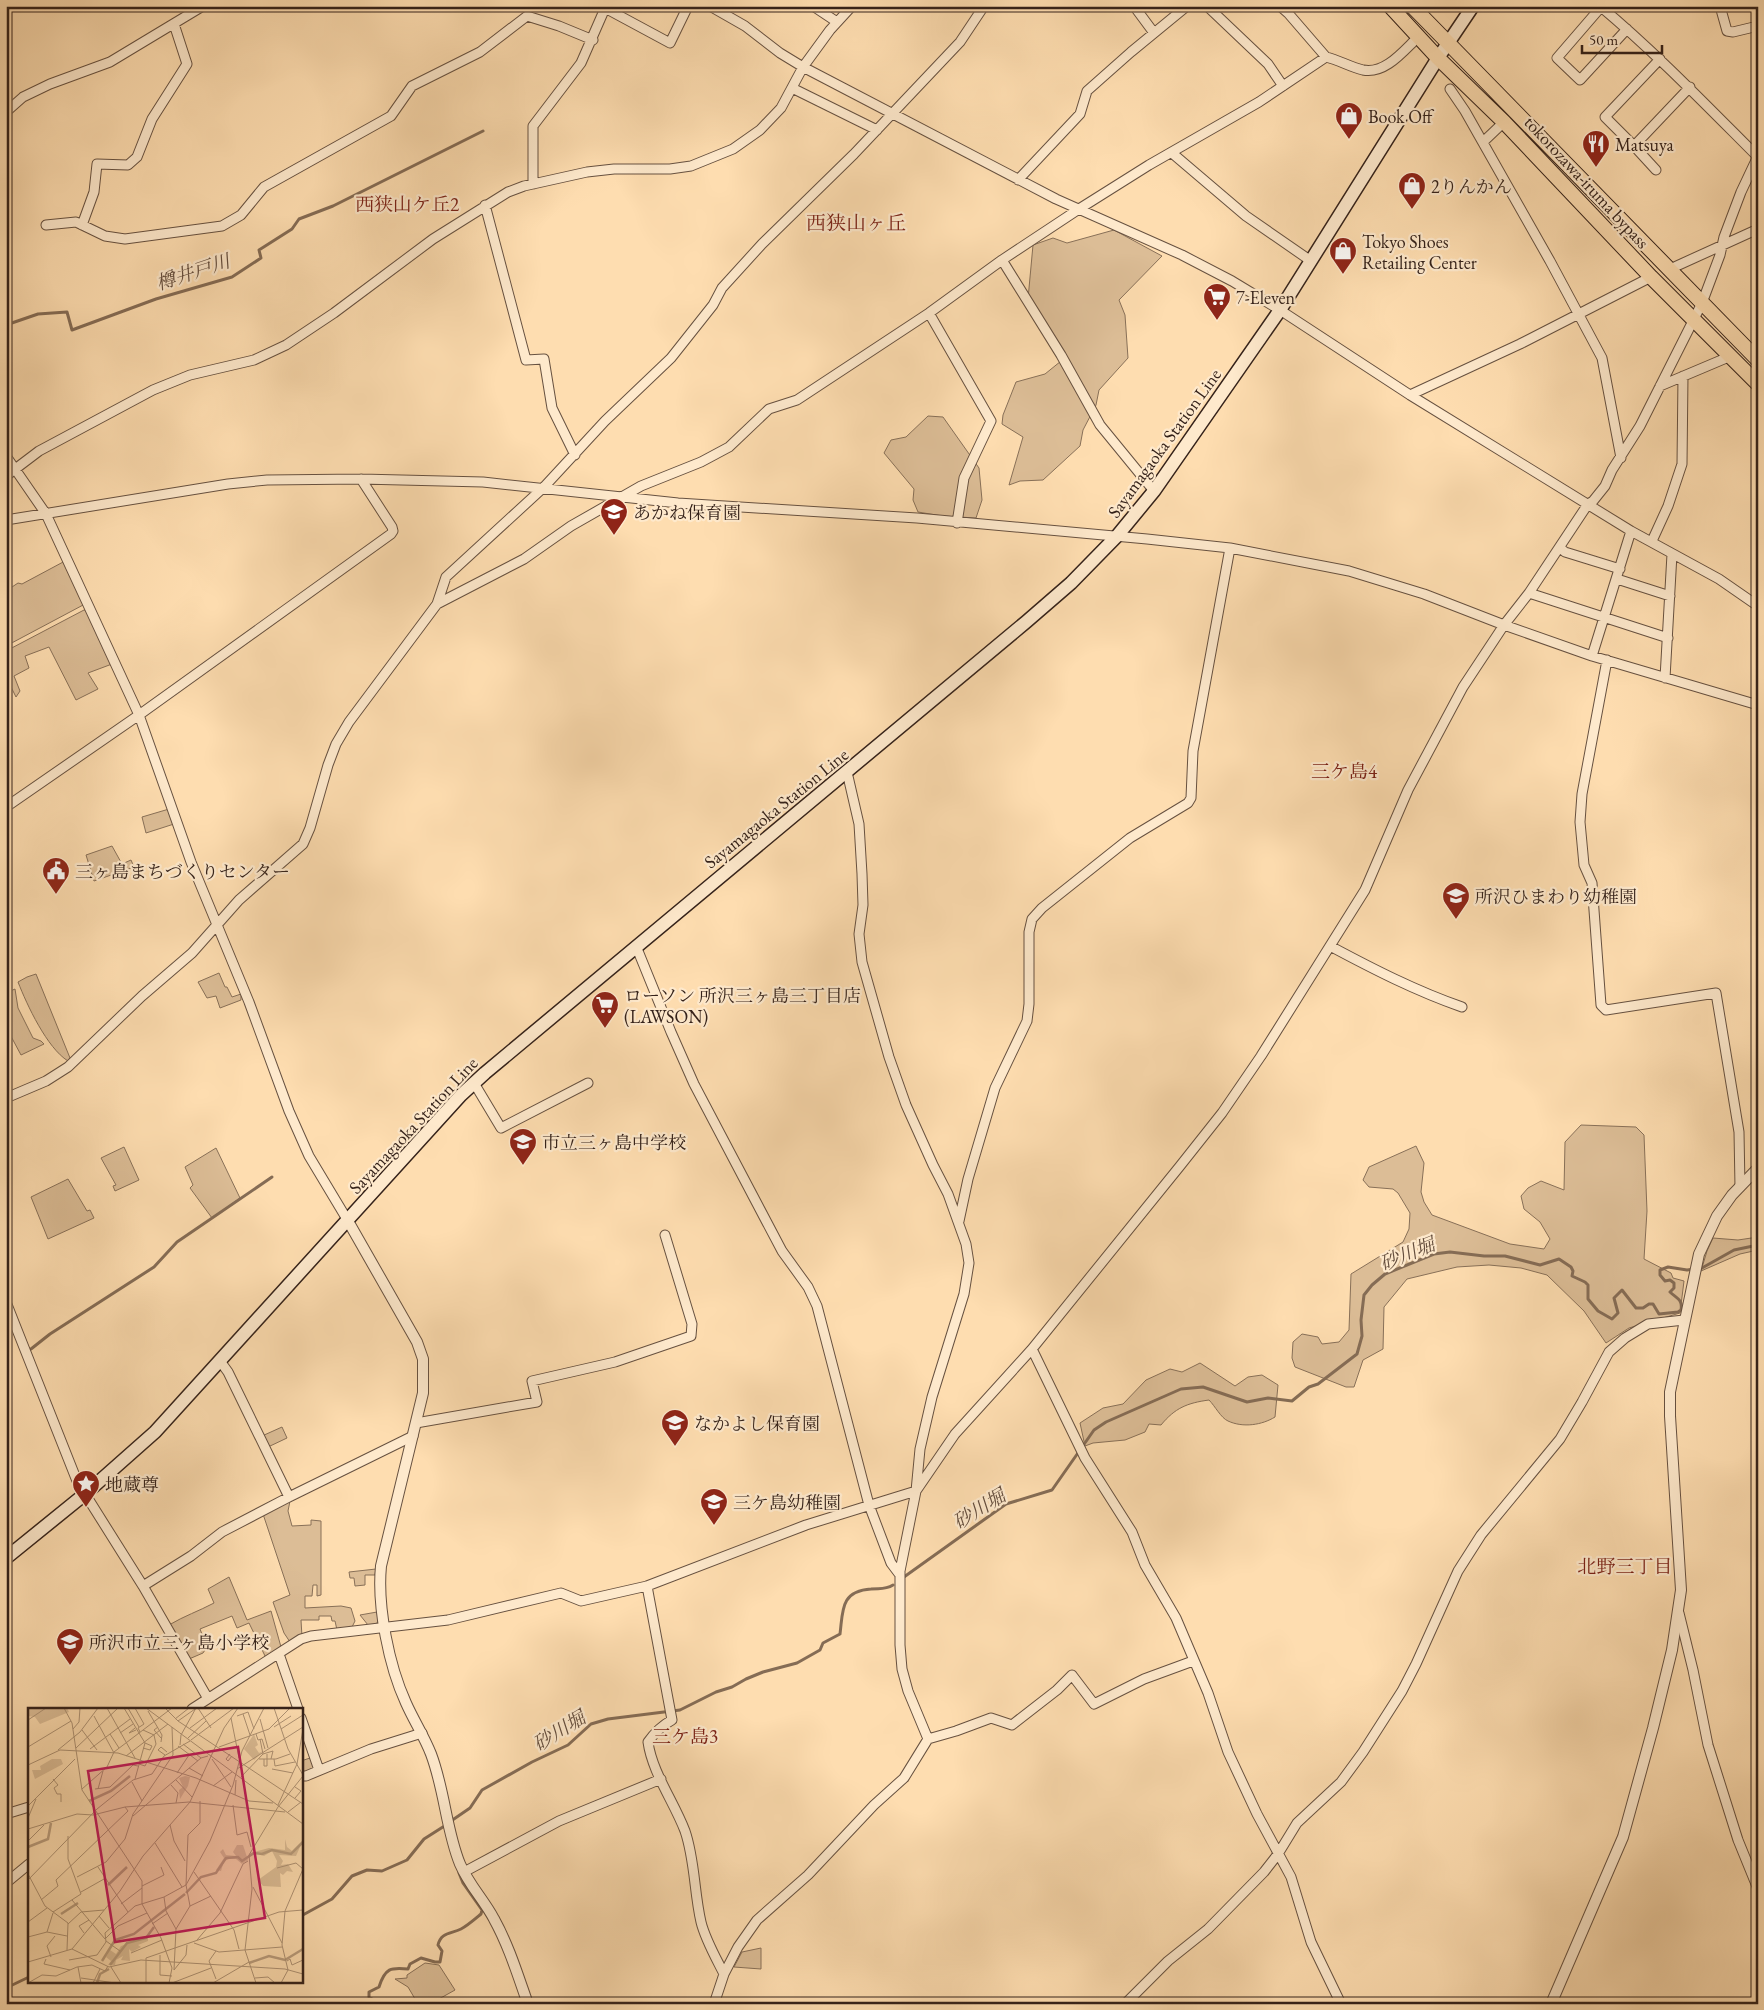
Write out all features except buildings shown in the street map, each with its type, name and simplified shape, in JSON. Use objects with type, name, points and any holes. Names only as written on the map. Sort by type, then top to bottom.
[{"type":"highway","name":"tokorozawa-iruma bypass","points":[[1390,6],[1438,58],[1504,122],[1651,277],[1758,384]]},
{"type":"highway","name":"tokorozawa-iruma bypass","points":[[1412,6],[1702,302],[1755,352]]},
{"type":"main road","name":"Sayamagaoka Station Line","points":[[6,1558],[156,1432],[454,1102],[474,1083],[1071,583],[1117,536],[1154,491],[1280,310],[1438,58],[1473,6]]},
{"type":"street","points":[[6,112],[23,97],[50,84],[110,62],[203,6]]},
{"type":"street","points":[[533,184],[533,126],[582,63],[606,7],[670,43],[688,6]]},
{"type":"street","points":[[710,6],[724,10],[780,53],[804,67],[1018,180],[1079,210],[1182,255],[1232,281],[1410,395],[1631,531],[1719,579],[1758,606]]},
{"type":"street","points":[[814,6],[837,22]]},
{"type":"street","points":[[6,476],[39,451],[153,390],[190,376],[254,360],[286,345],[334,313],[433,239],[508,192],[533,184],[587,172],[614,169],[670,169],[691,166],[733,149],[760,130],[781,108],[804,67],[837,22],[852,6]]},
{"type":"street","points":[[6,1098],[46,1081],[68,1068],[142,996],[192,953],[258,883],[280,866],[303,844],[310,828],[336,744],[349,722],[437,604],[446,577],[544,487],[605,421],[670,358],[713,305],[722,288],[762,244],[894,113],[960,42],[984,6]]},
{"type":"street","points":[[1134,6],[1154,33]]},
{"type":"street","points":[[1018,180],[1080,114],[1087,91],[1188,6]]},
{"type":"street","points":[[1207,6],[1268,64],[1283,86]]},
{"type":"street","points":[[1280,6],[1326,57],[1363,70],[1372,71],[1382,68],[1397,58],[1413,42]]},
{"type":"street","points":[[1720,6],[1727,31],[1733,32],[1758,26]]},
{"type":"street","points":[[193,1708],[207,1697],[301,1639],[384,1626],[448,1620],[560,1593],[582,1601],[647,1586],[799,1528],[916,1491],[955,1434],[1032,1349],[1222,1113],[1266,1049],[1365,890],[1408,790],[1463,687],[1504,625],[1560,548],[1588,504],[1593,501],[1605,486],[1660,386],[1702,302],[1741,192],[1758,156],[1690,87],[1627,29],[1601,7],[1556,58],[1580,80],[1627,29]]},
{"type":"street","points":[[46,225],[76,222],[105,236],[125,239],[222,226],[241,215],[264,187],[392,116],[412,86],[480,52],[528,16],[593,40]]},
{"type":"street","points":[[82,225],[94,192],[97,164],[128,165],[137,157],[152,119],[187,64],[174,24]]},
{"type":"street","points":[[437,604],[524,559],[571,526],[640,486],[729,448],[769,409],[797,400],[929,313],[1002,260],[1148,165],[1172,153],[1283,86],[1326,57]]},
{"type":"street","points":[[1656,170],[1605,117],[1660,59]]},
{"type":"street","points":[[1634,146],[1690,87]]},
{"type":"street","points":[[792,88],[877,130]]},
{"type":"street","points":[[1450,89],[1483,142],[1602,358],[1621,458]]},
{"type":"street","points":[[1483,142],[1504,122]]},
{"type":"street","points":[[1172,153],[1246,216],[1311,261]]},
{"type":"street","points":[[485,205],[526,360],[544,359],[552,408],[575,455]]},
{"type":"street","points":[[1670,269],[1758,230]]},
{"type":"street","points":[[1002,260],[1061,356],[1100,425],[1154,491]]},
{"type":"street","points":[[1410,395],[1520,344],[1651,277]]},
{"type":"street","points":[[929,313],[991,421],[964,478],[958,523]]},
{"type":"street","points":[[1660,386],[1731,356]]},
{"type":"street","points":[[1652,541],[1668,506],[1682,464],[1683,376]]},
{"type":"street","points":[[6,456],[46,514],[139,715],[191,862],[249,1002],[289,1111],[309,1156],[417,1342],[423,1358],[423,1393],[381,1566],[379,1584],[384,1626],[395,1672],[406,1703],[422,1732],[443,1790],[453,1846],[474,1890],[494,1918],[528,2004]]},
{"type":"street","points":[[6,807],[139,715],[391,534],[393,531],[392,527],[361,479]]},
{"type":"street","points":[[6,520],[228,484],[266,480],[361,479],[483,482],[544,487],[619,498],[1117,536],[1230,548],[1349,571],[1424,594],[1592,656],[1758,704]]},
{"type":"street","points":[[1592,656],[1631,531]]},
{"type":"street","points":[[958,1222],[968,1179],[995,1088],[1027,1021],[1029,1004],[1029,932],[1032,919],[1042,908],[1130,838],[1188,803],[1191,798],[1193,751],[1230,548]]},
{"type":"street","points":[[1560,548],[1565,552],[1620,569]]},
{"type":"street","points":[[1665,678],[1672,554]]},
{"type":"street","points":[[1616,579],[1670,596]]},
{"type":"street","points":[[1529,593],[1668,638]]},
{"type":"street","points":[[1607,660],[1582,794],[1580,822],[1584,865],[1592,883],[1601,1005],[1606,1010],[1716,993],[1739,1132],[1740,1187]]},
{"type":"street","points":[[847,772],[859,824],[863,905],[859,934],[862,962],[886,1048],[906,1105],[932,1165],[948,1194],[966,1244],[968,1262],[968,1276],[964,1294],[932,1398],[920,1448],[916,1491],[900,1575],[902,1669],[908,1691],[928,1739]]},
{"type":"street","points":[[636,946],[694,1084],[782,1251],[808,1287],[818,1306],[869,1505],[891,1564],[900,1575]]},
{"type":"street","points":[[1330,946],[1390,978],[1425,994],[1462,1007]]},
{"type":"street","points":[[474,1083],[501,1128],[588,1083]]},
{"type":"street","points":[[1552,2004],[1623,1837],[1653,1728],[1678,1613],[1681,1590],[1670,1392],[1694,1274],[1697,1262],[1717,1216],[1758,1168]]},
{"type":"street","points":[[416,1423],[537,1402],[532,1381],[615,1362],[691,1336],[692,1324],[665,1235]]},
{"type":"street","points":[[6,1302],[77,1481],[143,1586],[207,1697]]},
{"type":"street","points":[[1125,2004],[1168,1961],[1208,1928],[1264,1872],[1278,1854],[1297,1823],[1341,1782],[1363,1752],[1402,1691],[1458,1571],[1481,1535],[1560,1439],[1609,1352],[1625,1338],[1648,1324],[1684,1320]]},
{"type":"street","points":[[1032,1349],[1076,1442],[1132,1532],[1145,1565],[1176,1618],[1208,1693],[1228,1752],[1291,1877],[1311,1942],[1342,2004]]},
{"type":"street","points":[[220,1362],[228,1372],[289,1497]]},
{"type":"street","points":[[143,1586],[191,1556],[222,1532],[413,1436]]},
{"type":"street","points":[[647,1586],[672,1720],[658,1729],[648,1742],[650,1752],[661,1779],[674,1803],[690,1848],[702,1924],[724,1974]]},
{"type":"street","points":[[1678,1613],[1693,1670],[1708,1745],[1738,1840],[1758,1889]]},
{"type":"street","points":[[279,1654],[298,1708]]},
{"type":"street","points":[[714,2004],[724,1974],[738,1947],[757,1920],[808,1875],[874,1805],[904,1778],[928,1739],[991,1718],[1012,1725],[1044,1701],[1072,1675],[1094,1704],[1144,1679],[1193,1660]]},
{"type":"street","points":[[302,1721],[320,1770]]},
{"type":"street","points":[[302,1776],[422,1732]]},
{"type":"street","points":[[464,1872],[559,1821],[661,1779]]},
{"type":"street","points":[[6,1814],[28,1807]]},
{"type":"street","points":[[6,1882],[28,1865]]},
{"type":"shaded area","points":[[1114,230],[1162,256],[1119,300],[1125,315],[1128,358],[1099,390],[1096,405],[1083,430],[1080,446],[1043,480],[1020,481],[1009,485],[1023,437],[1002,424],[1003,415],[1016,382],[1045,374],[1066,357],[1028,299],[1033,245],[1053,238],[1067,243]]},
{"type":"shaded area","points":[[928,416],[943,417],[979,468],[982,500],[976,518],[942,516],[918,512],[913,500],[914,489],[884,453],[891,440],[906,437]]},
{"type":"shaded area","points":[[65,561],[85,604],[6,646],[6,591],[18,583],[22,584]]},
{"type":"shaded area","points":[[84,610],[88,611],[112,664],[88,673],[98,689],[76,700],[49,647],[25,656],[29,668],[14,676],[20,691],[16,697],[6,677],[6,651]]},
{"type":"shaded area","points":[[169,809],[174,824],[146,833],[142,817]]},
{"type":"shaded area","points":[[112,846],[122,864],[131,860],[134,867],[94,881],[86,855]]},
{"type":"shaded area","points":[[219,973],[232,997],[241,994],[241,1000],[220,1008],[216,996],[207,998],[198,982]]},
{"type":"shaded area","points":[[36,974],[70,1058],[68,1061],[60,1055],[45,1036],[32,1014],[18,982]]},
{"type":"shaded area","points":[[15,989],[18,1008],[33,1038],[44,1044],[21,1055],[6,1027],[6,993]]},
{"type":"shaded area","points":[[1581,1125],[1636,1127],[1644,1135],[1647,1211],[1644,1259],[1671,1273],[1673,1278],[1684,1281],[1680,1313],[1629,1328],[1606,1343],[1584,1311],[1547,1275],[1521,1268],[1489,1265],[1457,1267],[1407,1279],[1384,1307],[1383,1349],[1363,1360],[1354,1387],[1346,1387],[1295,1367],[1292,1358],[1293,1342],[1302,1334],[1318,1337],[1322,1344],[1339,1342],[1349,1330],[1351,1274],[1403,1242],[1409,1229],[1410,1213],[1398,1193],[1393,1189],[1369,1187],[1363,1180],[1369,1167],[1416,1146],[1424,1163],[1421,1192],[1424,1202],[1432,1215],[1510,1244],[1544,1249],[1550,1239],[1540,1222],[1524,1209],[1521,1196],[1528,1188],[1541,1181],[1564,1190],[1565,1142]]},
{"type":"shaded area","points":[[124,1147],[139,1180],[115,1191],[113,1186],[116,1185],[101,1158]]},
{"type":"shaded area","points":[[216,1148],[240,1198],[212,1218],[190,1188],[193,1185],[185,1167]]},
{"type":"shaded area","points":[[68,1179],[87,1211],[90,1210],[94,1218],[48,1239],[31,1197]]},
{"type":"shaded area","points":[[1758,1237],[1758,1250],[1740,1254],[1701,1271],[1713,1238],[1738,1240]]},
{"type":"shaded area","points":[[1200,1363],[1235,1386],[1248,1377],[1262,1375],[1278,1385],[1275,1417],[1252,1425],[1234,1423],[1223,1417],[1209,1400],[1182,1407],[1171,1414],[1161,1425],[1149,1424],[1145,1432],[1125,1440],[1093,1443],[1085,1446],[1080,1423],[1103,1408],[1123,1404],[1146,1380],[1170,1369],[1182,1372]]},
{"type":"shaded area","points":[[282,1427],[287,1438],[268,1447],[262,1436]]},
{"type":"shaded area","points":[[290,1501],[288,1511],[292,1526],[311,1525],[311,1520],[321,1521],[321,1595],[317,1596],[317,1585],[313,1585],[312,1596],[305,1596],[305,1608],[341,1606],[351,1608],[355,1621],[352,1627],[337,1630],[335,1621],[332,1621],[331,1616],[319,1616],[319,1620],[301,1620],[302,1637],[290,1642],[284,1633],[273,1602],[290,1595],[263,1514]]},
{"type":"shaded area","points":[[376,1569],[375,1575],[365,1575],[365,1585],[355,1586],[354,1578],[350,1578],[349,1572]]},
{"type":"shaded area","points":[[229,1577],[247,1620],[271,1611],[281,1647],[266,1658],[249,1623],[237,1628],[232,1616],[200,1629],[207,1647],[203,1653],[189,1659],[169,1625],[214,1603],[208,1589]]},
{"type":"shaded area","points":[[377,1612],[379,1620],[376,1624],[368,1625],[360,1615]]},
{"type":"shaded area","points":[[316,1756],[320,1768],[302,1775],[302,1761]]},
{"type":"shaded area","points":[[761,1948],[761,1969],[734,1967],[742,1952]]},
{"type":"shaded area","points":[[425,1963],[439,1965],[455,1990],[430,2004],[418,2004],[408,1987],[395,1979],[407,1978],[407,1975]]},
{"type":"waterway","name":"樽井戸川","points":[[6,325],[38,314],[67,312],[72,330],[156,299],[232,277],[261,258],[259,250],[292,229],[299,219],[333,206],[483,131]]},
{"type":"waterway","points":[[31,1349],[50,1334],[154,1267],[177,1242],[272,1177]]},
{"type":"waterway","name":"砂川堀","points":[[904,1577],[1006,1504],[1052,1490],[1094,1430],[1106,1422],[1181,1389],[1203,1387],[1247,1402],[1268,1398],[1292,1401],[1357,1354],[1362,1336],[1361,1320],[1364,1295],[1372,1285],[1385,1274],[1434,1254],[1450,1252],[1484,1256],[1505,1256],[1540,1265],[1559,1259],[1571,1267],[1573,1271],[1572,1276],[1588,1285],[1588,1299],[1598,1311],[1612,1319],[1618,1313],[1614,1298],[1622,1290],[1636,1308],[1643,1308],[1653,1304],[1659,1314],[1678,1312],[1681,1310],[1681,1303],[1670,1292],[1674,1288],[1674,1283],[1670,1280],[1665,1281],[1660,1275],[1660,1270],[1668,1267],[1687,1270],[1702,1268],[1734,1250],[1758,1245]]},
{"type":"waterway","name":"砂川堀","points":[[451,1821],[470,1808],[482,1790],[532,1762],[568,1745],[591,1724],[608,1719],[680,1710],[763,1672],[797,1663],[820,1650],[823,1643],[840,1634],[843,1610],[848,1598],[861,1591],[893,1585]]},
{"type":"waterway","name":"砂川堀","points":[[302,1915],[332,1899],[352,1876],[367,1870],[382,1871],[407,1860],[424,1839],[446,1825]]},
{"type":"waterway","points":[[374,2004],[369,1997],[369,1992],[379,1987],[386,1972],[397,1968],[408,1969],[410,1964],[421,1958],[440,1962],[442,1951],[438,1945],[441,1938],[463,1928],[481,1914],[482,1910],[463,1883],[459,1873]]},
{"type":"waterway","name":"砂川堀","points":[[6,1988],[28,1977]]},
{"type":"place","name":"Book Off","points":[[1349,140]]},
{"type":"place","name":"Matsuya","points":[[1596,168]]},
{"type":"place","name":"2りんかん","points":[[1412,210]]},
{"type":"place","name":"Tokyo Shoes Retailing Center","points":[[1343,275]]},
{"type":"place","name":"7-Eleven","points":[[1217,321]]},
{"type":"place","name":"あかね保育園","points":[[614,536]]},
{"type":"place","name":"三ヶ島まちづくりセンター","points":[[56,895]]},
{"type":"place","name":"所沢ひまわり幼稚園","points":[[1456,920]]},
{"type":"place","name":"ローソン 所沢三ヶ島三丁目店 (LAWSON)","points":[[605,1029]]},
{"type":"place","name":"市立三ヶ島中学校","points":[[523,1166]]},
{"type":"place","name":"なかよし保育園","points":[[675,1447]]},
{"type":"place","name":"地蔵尊","points":[[86,1508]]},
{"type":"place","name":"三ケ島幼稚園","points":[[714,1526]]},
{"type":"place","name":"所沢市立三ヶ島小学校","points":[[70,1666]]},
{"type":"district","name":"西狭山ケ丘2","points":[[407,204]]},
{"type":"district","name":"西狭山ヶ丘","points":[[856,223]]},
{"type":"district","name":"三ケ島4","points":[[1344,771]]},
{"type":"district","name":"北野三丁目","points":[[1625,1566]]},
{"type":"district","name":"三ケ島3","points":[[685,1736]]}]
